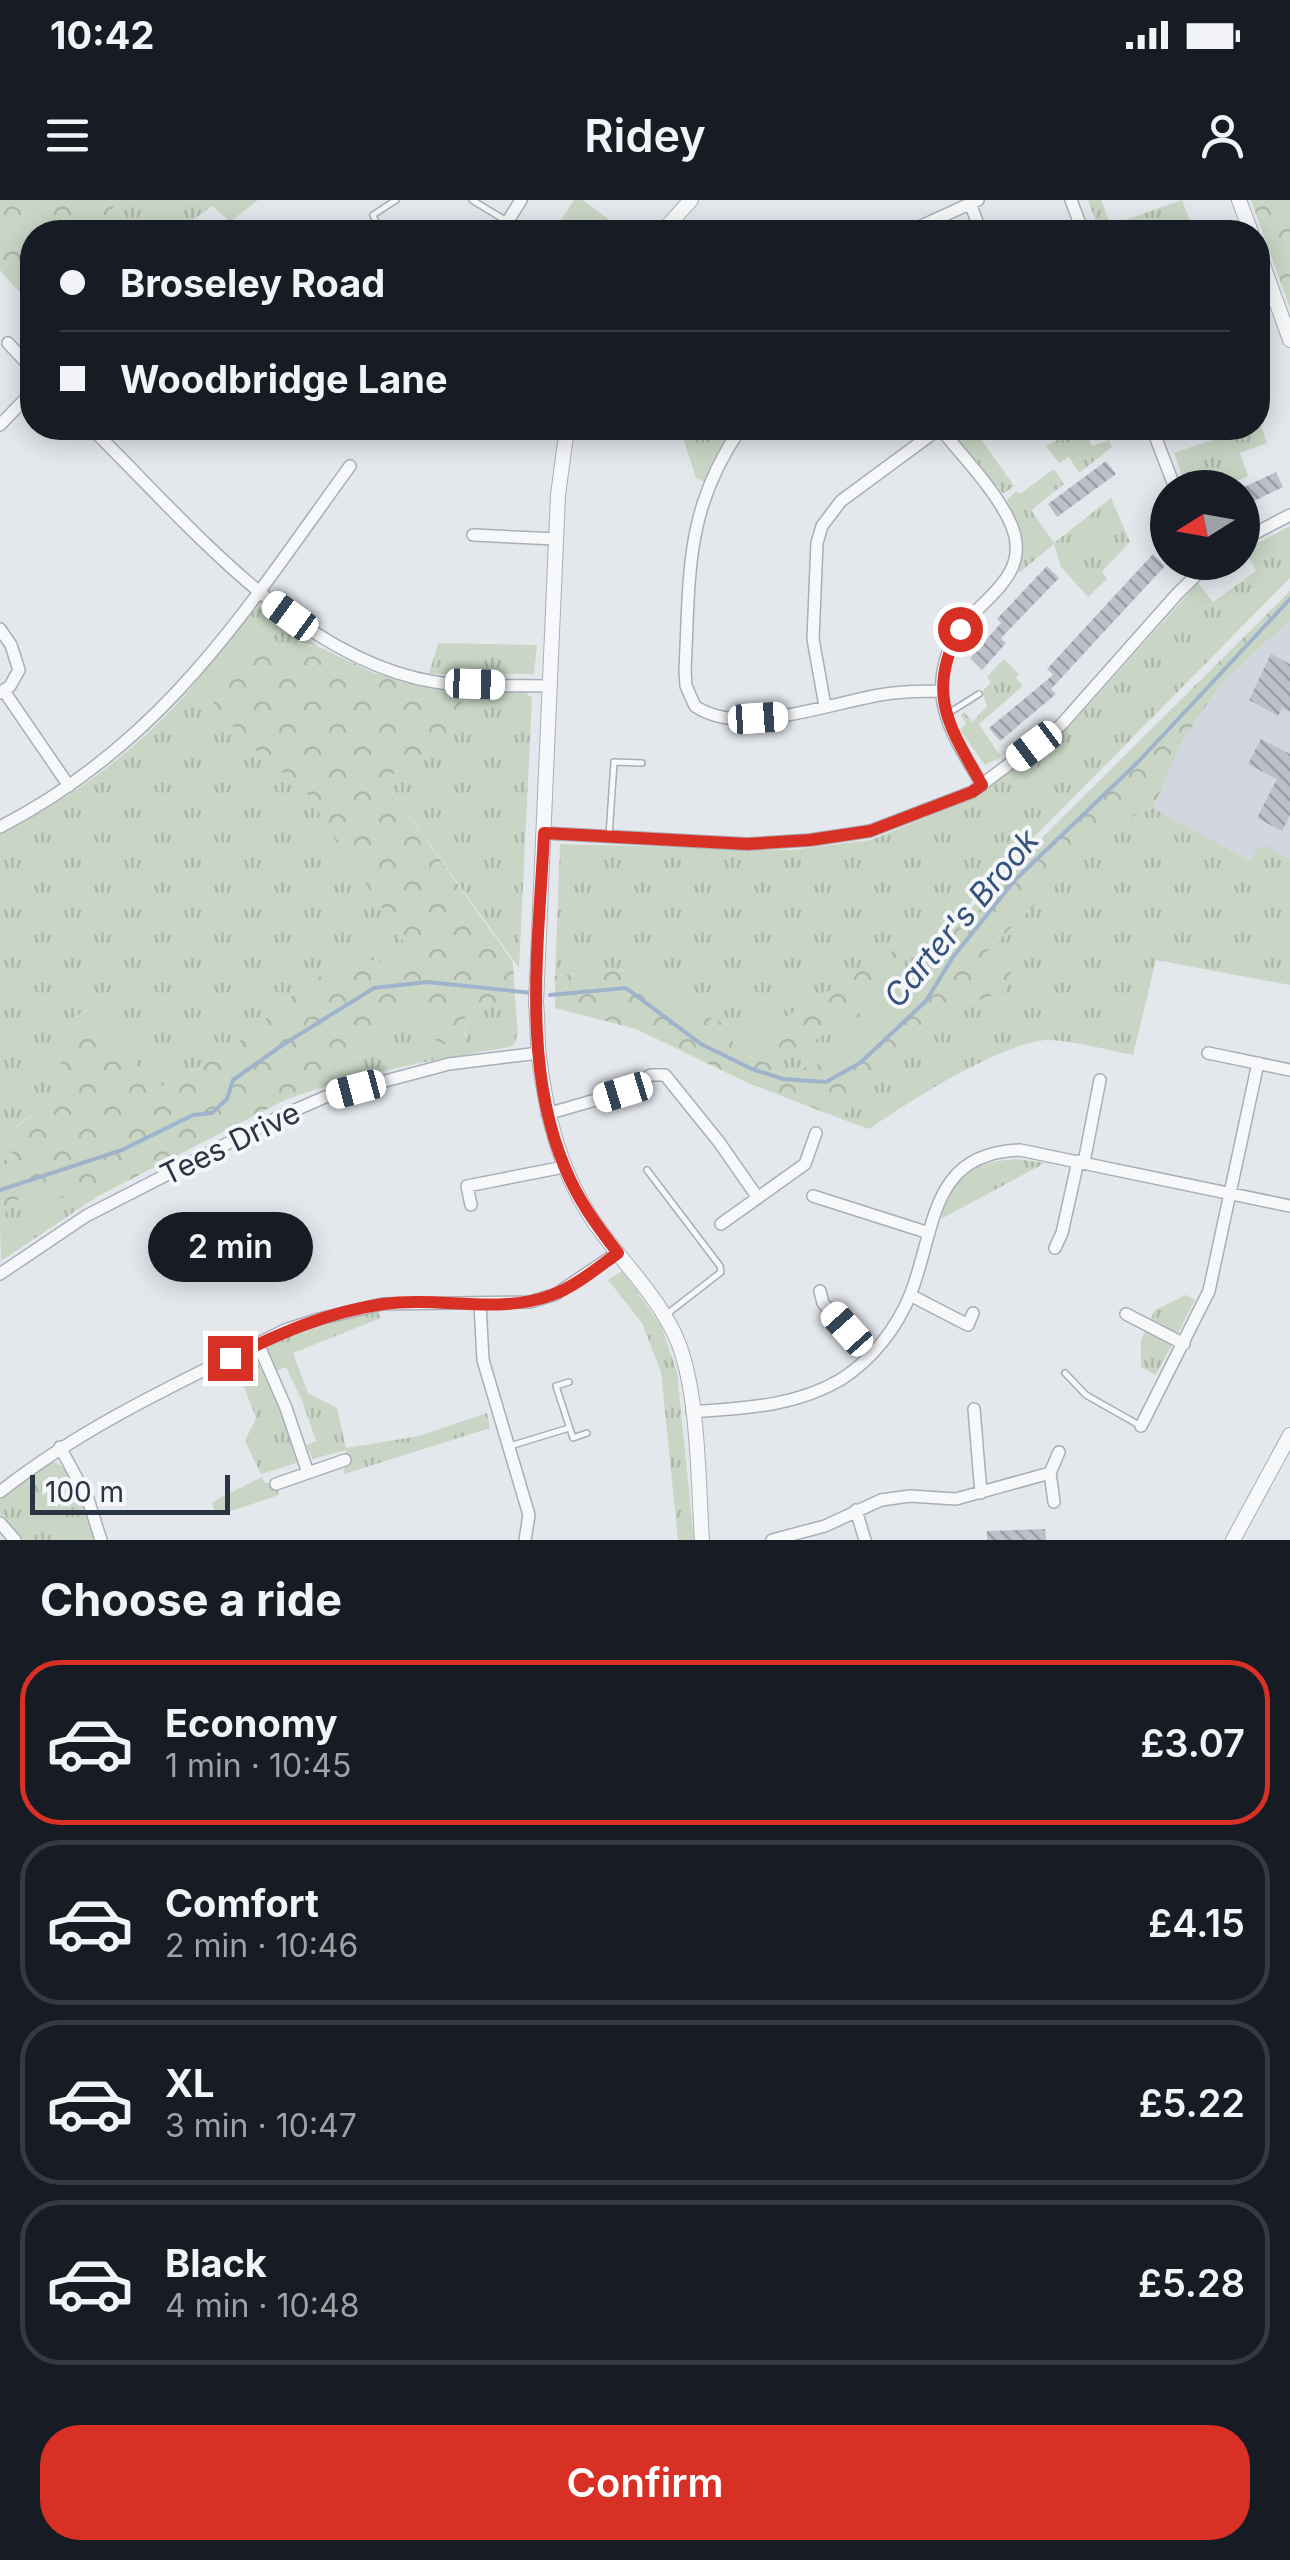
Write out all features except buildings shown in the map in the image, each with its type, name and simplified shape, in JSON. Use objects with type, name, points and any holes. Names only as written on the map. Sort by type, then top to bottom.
[{"type":"street","points":[[673,220],[691,200]]},
{"type":"street","points":[[934,220],[974,201]]},
{"type":"street","points":[[1270,284],[1290,340]]},
{"type":"street","points":[[8,343],[20,356]]},
{"type":"street","points":[[0,425],[20,404]]},
{"type":"street","points":[[104,440],[258,592],[346,652],[438,682],[550,686]]},
{"type":"street","points":[[566,440],[556,540],[536,1003],[539,1054],[547,1114],[564,1167],[586,1210],[665,1316],[678,1343],[692,1412],[702,1540]]},
{"type":"street","points":[[733,440],[718,464],[696,520],[686,656],[689,697],[702,711],[721,718],[786,716],[884,694],[941,691]]},
{"type":"street","points":[[825,706],[813,639],[822,526],[841,501],[924,440]]},
{"type":"street","points":[[949,440],[1010,520],[1016,552],[1008,578],[954,640],[941,691],[946,715],[982,785]]},
{"type":"street","points":[[1157,440],[1168,470]]},
{"type":"street","points":[[0,826],[44,804],[69,786],[142,729],[175,697],[208,659],[350,466]]},
{"type":"street","points":[[1260,531],[1290,515]]},
{"type":"street","points":[[473,535],[556,540]]},
{"type":"street","points":[[544,833],[747,844],[870,831],[982,785],[1062,725],[1191,580]]},
{"type":"street","points":[[0,628],[18,660],[19,670],[2,692],[69,786]]},
{"type":"street","points":[[1208,1053],[1290,1070]]},
{"type":"street","name":"Tees Drive","points":[[0,1274],[86,1216],[325,1097],[449,1064],[539,1054]]},
{"type":"street","points":[[1142,1426],[1209,1291],[1258,1062]]},
{"type":"street","points":[[547,1114],[623,1092],[652,1075],[665,1075],[758,1198]]},
{"type":"street","points":[[1055,1248],[1100,1080]]},
{"type":"street","points":[[721,1224],[804,1164],[816,1133]]},
{"type":"street","points":[[692,1412],[793,1400],[838,1381],[870,1355],[890,1332],[910,1294],[948,1182],[978,1158],[1020,1150],[1290,1206]]},
{"type":"street","points":[[471,1206],[467,1186],[564,1167]]},
{"type":"street","points":[[813,1196],[930,1232]]},
{"type":"street","points":[[0,1492],[60,1447],[258,1344],[319,1319],[382,1304],[530,1302],[556,1294],[618,1253]]},
{"type":"street","points":[[820,1291],[823,1303],[870,1355]]},
{"type":"street","points":[[910,1294],[968,1324],[974,1313]]},
{"type":"street","points":[[480,1304],[483,1360],[528,1515],[525,1540]]},
{"type":"street","points":[[1126,1314],[1184,1344]]},
{"type":"street","points":[[258,1344],[308,1473]]},
{"type":"street","points":[[974,1409],[981,1492]]},
{"type":"street","points":[[1233,1540],[1290,1435]]},
{"type":"street","points":[[60,1447],[88,1499],[101,1540]]},
{"type":"street","points":[[1054,1502],[1050,1473],[1059,1452]]},
{"type":"street","points":[[276,1484],[345,1460]]},
{"type":"street","points":[[772,1540],[825,1526],[856,1510],[897,1497],[956,1499],[1050,1473]]},
{"type":"street","points":[[856,1510],[866,1540]]},
{"type":"street","points":[[0,1523],[15,1540]]},
{"type":"lane","points":[[375,220],[373,215],[396,200]]},
{"type":"lane","points":[[472,200],[496,220]]},
{"type":"lane","points":[[946,715],[979,694]]},
{"type":"lane","points":[[609,836],[614,762],[642,763]]},
{"type":"lane","points":[[646,1170],[721,1272],[665,1316]]},
{"type":"lane","points":[[1065,1373],[1086,1396],[1142,1426]]},
{"type":"lane","points":[[569,1382],[556,1386],[572,1438],[587,1433]]},
{"type":"lane","points":[[508,1447],[569,1428]]},
{"type":"shaded area","points":[[1290,620],[1290,860],[1250,861],[1153,808],[1183,740],[1220,685]]},
{"type":"green space","points":[[0,200],[258,200],[233,220],[213,206],[193,220],[20,220],[20,292],[0,270]]},
{"type":"green space","points":[[0,200],[118,200],[104,220],[20,220],[20,292],[0,270]]},
{"type":"green space","points":[[574,200],[583,200],[609,220],[561,220]]},
{"type":"green space","points":[[1088,200],[1101,200],[1109,220],[1096,220]]},
{"type":"green space","points":[[1182,200],[1190,220],[1125,220]]},
{"type":"green space","points":[[1251,200],[1290,200],[1290,308],[1270,253],[1270,220],[1258,220]]},
{"type":"green space","points":[[684,440],[726,440],[705,482],[696,478]]},
{"type":"green space","points":[[959,440],[981,440],[1014,486],[1003,494],[996,485],[992,487]]},
{"type":"green space","points":[[1057,440],[1089,440],[1092,446],[1109,440],[1112,447],[1079,473],[1069,457],[1059,463],[1046,446]]},
{"type":"green space","points":[[1212,440],[1267,443],[1240,453],[1246,470],[1180,470],[1174,453]]},
{"type":"green space","points":[[1054,469],[1064,484],[1031,510],[1054,543],[1111,498],[1130,542],[1102,571],[1107,579],[1088,597],[1061,567],[1054,544],[1019,573],[1020,536],[1007,499]]},
{"type":"green space","points":[[1290,526],[1290,578],[977,895],[935,947],[920,959],[884,1020],[834,1061],[789,1071],[749,1056],[721,1031],[773,1049],[782,1019],[750,1033],[675,1004],[628,970],[555,976],[560,844],[791,850],[871,840],[976,797],[1069,727],[1198,583],[1213,602],[1244,580],[1260,580],[1260,542]]},
{"type":"green space","points":[[1290,591],[1290,620],[1220,685],[1183,740],[1153,808],[1122,821],[987,951],[1011,973],[1007,990],[943,1013],[905,1058],[839,1118],[748,1083],[636,1029],[555,1008],[555,976],[628,970],[675,1004],[750,1033],[782,1019],[914,938],[900,972],[869,1007],[802,1048],[773,1049],[723,1033],[749,1056],[789,1071],[834,1061],[884,1020],[920,959]]},
{"type":"green space","points":[[259,607],[277,615],[319,647],[298,642],[241,737],[306,791],[418,963],[360,960],[309,981],[233,1047],[166,1087],[148,1082],[129,1052],[86,1010],[72,1019],[62,1051],[56,1096],[14,1128],[11,1161],[0,1169],[0,833],[75,790],[144,736],[185,695],[239,625]]},
{"type":"green space","points":[[267,640],[319,647],[374,673],[455,690],[469,718],[384,781],[513,962],[515,998],[467,1008],[462,1046],[438,1042],[420,1011],[403,1008],[285,1100],[98,1196],[10,1200],[0,1228],[0,1169],[11,1161],[14,1129],[56,1096],[62,1051],[72,1019],[87,1010],[129,1052],[148,1082],[166,1087],[233,1047],[309,981],[360,960],[417,962],[306,792],[241,737],[206,693],[241,657]]},
{"type":"green space","points":[[438,643],[537,645],[534,674],[429,674]]},
{"type":"green space","points":[[1004,659],[1019,674],[1016,678],[1023,686],[979,724],[1001,757],[985,765],[960,730],[966,724],[961,715],[964,712],[973,722],[987,706],[982,692],[991,682],[987,677]]},
{"type":"green space","points":[[455,690],[526,693],[532,698],[519,968],[384,781],[468,718]]},
{"type":"green space","points":[[1153,808],[1250,861],[1264,845],[1290,860],[1290,985],[1156,960],[1133,1055],[1059,1041],[1030,1043],[982,1061],[869,1129],[839,1118],[905,1058],[943,1013],[1007,990],[986,952],[1122,821]]},
{"type":"green space","points":[[515,998],[518,1033],[509,1047],[368,1075],[285,1100],[403,1007],[420,1010],[466,1037],[467,1008]]},
{"type":"green space","points":[[1016,1159],[1045,1163],[941,1219],[951,1191],[966,1174],[987,1163]]},
{"type":"green space","points":[[98,1196],[1,1261],[0,1228],[10,1200]]},
{"type":"green space","points":[[622,1271],[661,1325],[677,1372],[694,1540],[678,1540],[661,1372],[642,1323],[608,1280]]},
{"type":"green space","points":[[1186,1295],[1195,1300],[1156,1375],[1141,1367],[1141,1340],[1155,1310]]},
{"type":"green space","points":[[377,1310],[381,1318],[293,1353],[308,1393],[337,1408],[346,1448],[419,1436],[487,1413],[490,1428],[344,1474],[346,1450],[313,1459],[306,1445],[316,1441],[303,1403],[286,1367],[275,1371],[266,1349],[274,1340]]},
{"type":"green space","points":[[246,1356],[254,1357],[268,1382],[297,1463],[261,1474],[245,1441],[256,1418],[239,1374],[232,1372],[229,1364]]},
{"type":"green space","points":[[53,1462],[69,1473],[75,1483],[95,1540],[23,1540],[0,1514],[0,1500],[38,1469]]},
{"type":"green space","points":[[262,1477],[265,1483],[276,1484],[279,1495],[216,1516],[212,1502]]},
{"type":"waterway","name":"Carter's Brook","points":[[550,995],[626,988],[701,1044],[752,1069],[783,1079],[826,1082],[860,1063],[926,1001],[953,957],[1015,880],[1139,761],[1290,599]]},
{"type":"waterway","name":"Carter's Brook","points":[[0,1190],[122,1150],[193,1115],[212,1113],[227,1099],[233,1080],[374,988],[427,982],[533,993]]},
{"type":"route","points":[[230,1358],[285,1330],[382,1304],[530,1302],[556,1294],[618,1253],[581,1202],[564,1167],[547,1114],[536,1003],[544,833],[747,844],[810,840],[870,831],[972,792],[982,785],[950,728],[941,691],[948,652],[960,629]]}]
